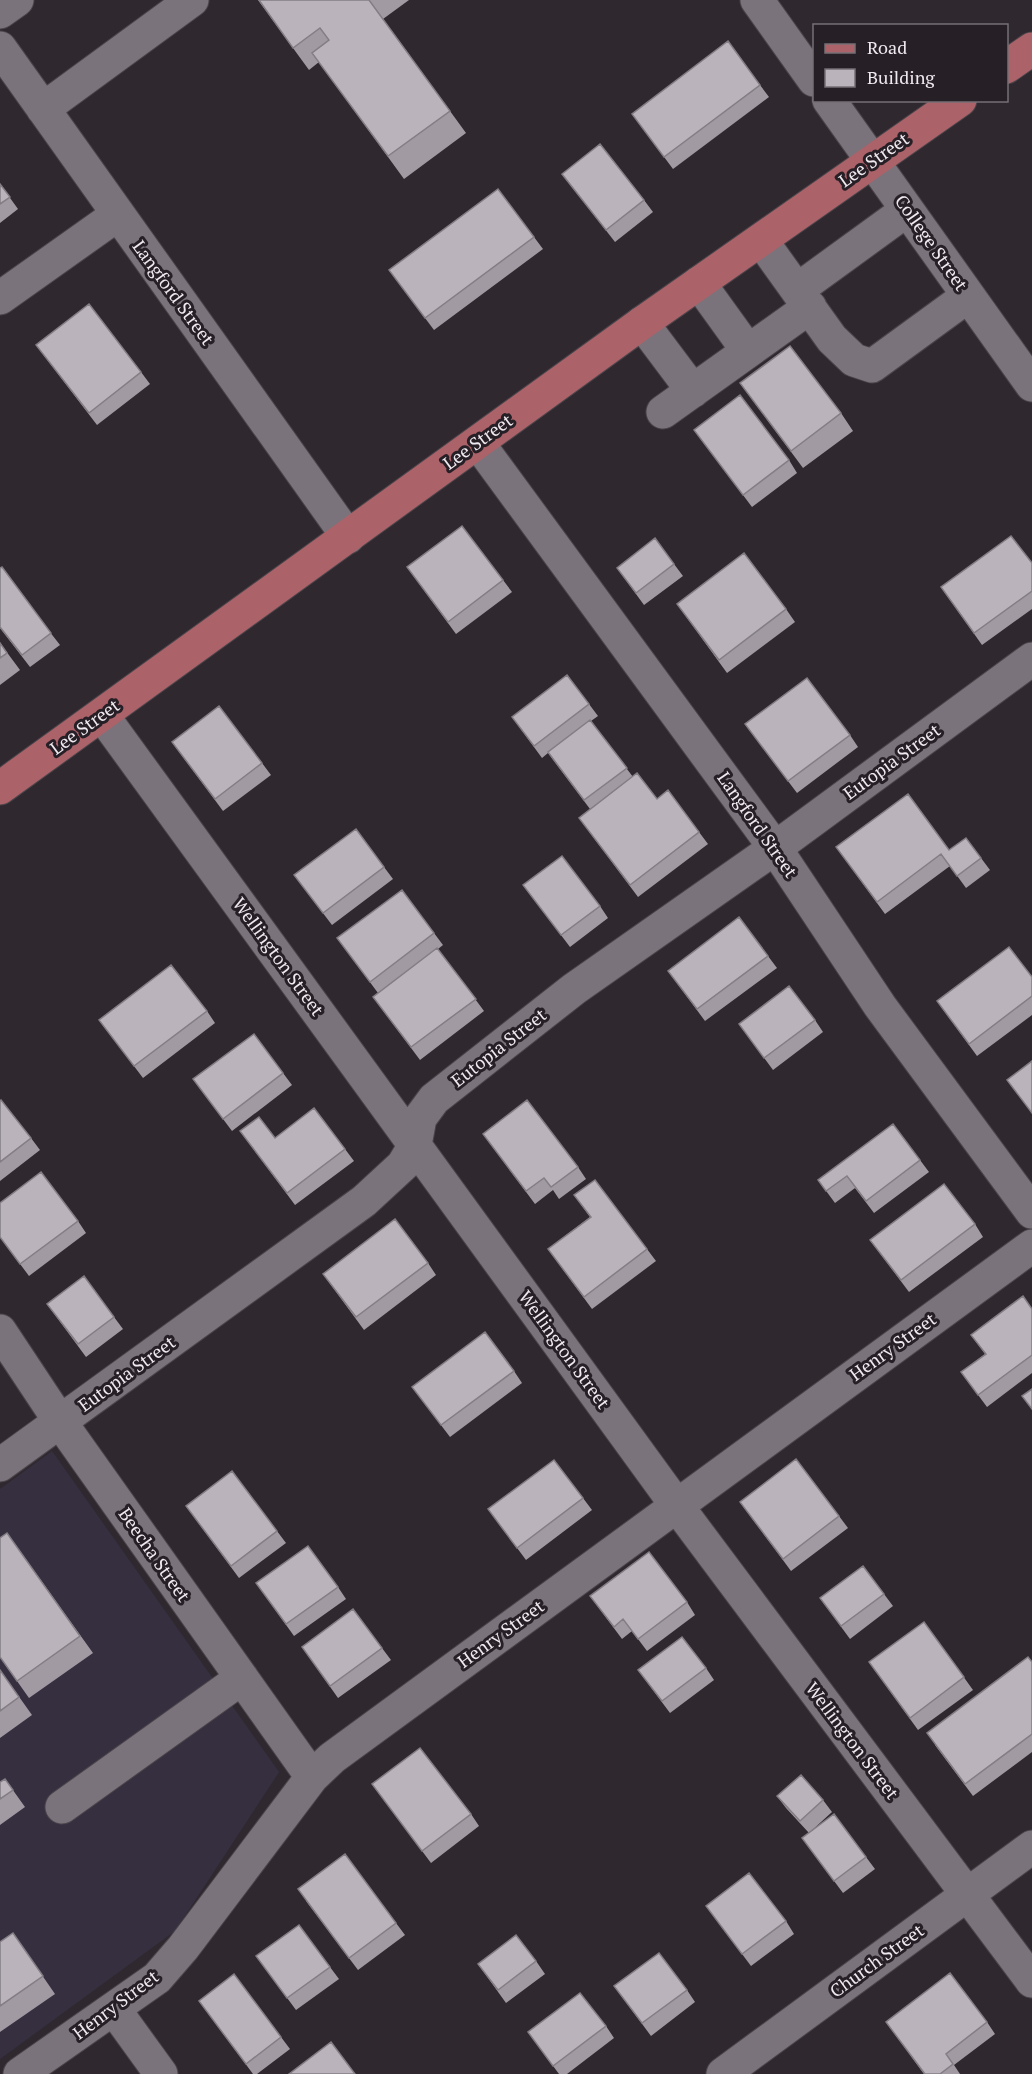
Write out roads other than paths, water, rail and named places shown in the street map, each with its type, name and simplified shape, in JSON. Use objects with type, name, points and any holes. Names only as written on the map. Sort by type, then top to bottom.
[{"type":"main road","points":[[1008,66],[1032,49]]},
{"type":"main road","name":"Lee Street","points":[[0,788],[642,323],[957,102]]},
{"type":"street","points":[[0,12],[17,0]]},
{"type":"street","points":[[43,109],[192,0]]},
{"type":"street","points":[[757,0],[813,79]]},
{"type":"street","name":"Langford Street","points":[[0,48],[348,537]]},
{"type":"street","name":"College Street","points":[[830,102],[1032,385]]},
{"type":"street","points":[[663,412],[748,351],[803,298],[907,210]]},
{"type":"street","points":[[0,298],[117,215]]},
{"type":"street","points":[[761,240],[832,339],[854,360],[872,366],[968,296]]},
{"type":"street","points":[[699,283],[748,351]]},
{"type":"street","points":[[642,323],[693,391]]},
{"type":"street","name":"Langford Street","points":[[478,442],[775,848],[880,1006],[1032,1212]]},
{"type":"street","name":"Eutopia Street","points":[[0,1465],[61,1423],[364,1201],[403,1165],[415,1145],[420,1118],[434,1100],[574,989],[775,848],[1032,659]]},
{"type":"street","name":"Wellington Street","points":[[102,715],[677,1506],[1032,1981]]},
{"type":"street","name":"Henry Street","points":[[20,2074],[157,1977],[183,1948],[312,1777],[384,1719],[1032,1246]]},
{"type":"street","name":"Beecha Street","points":[[0,1331],[61,1423],[312,1777]]},
{"type":"street","points":[[62,1807],[242,1678]]},
{"type":"street","name":"Church Street","points":[[723,2074],[1032,1847]]},
{"type":"street","points":[[114,2009],[161,2074]]}]
